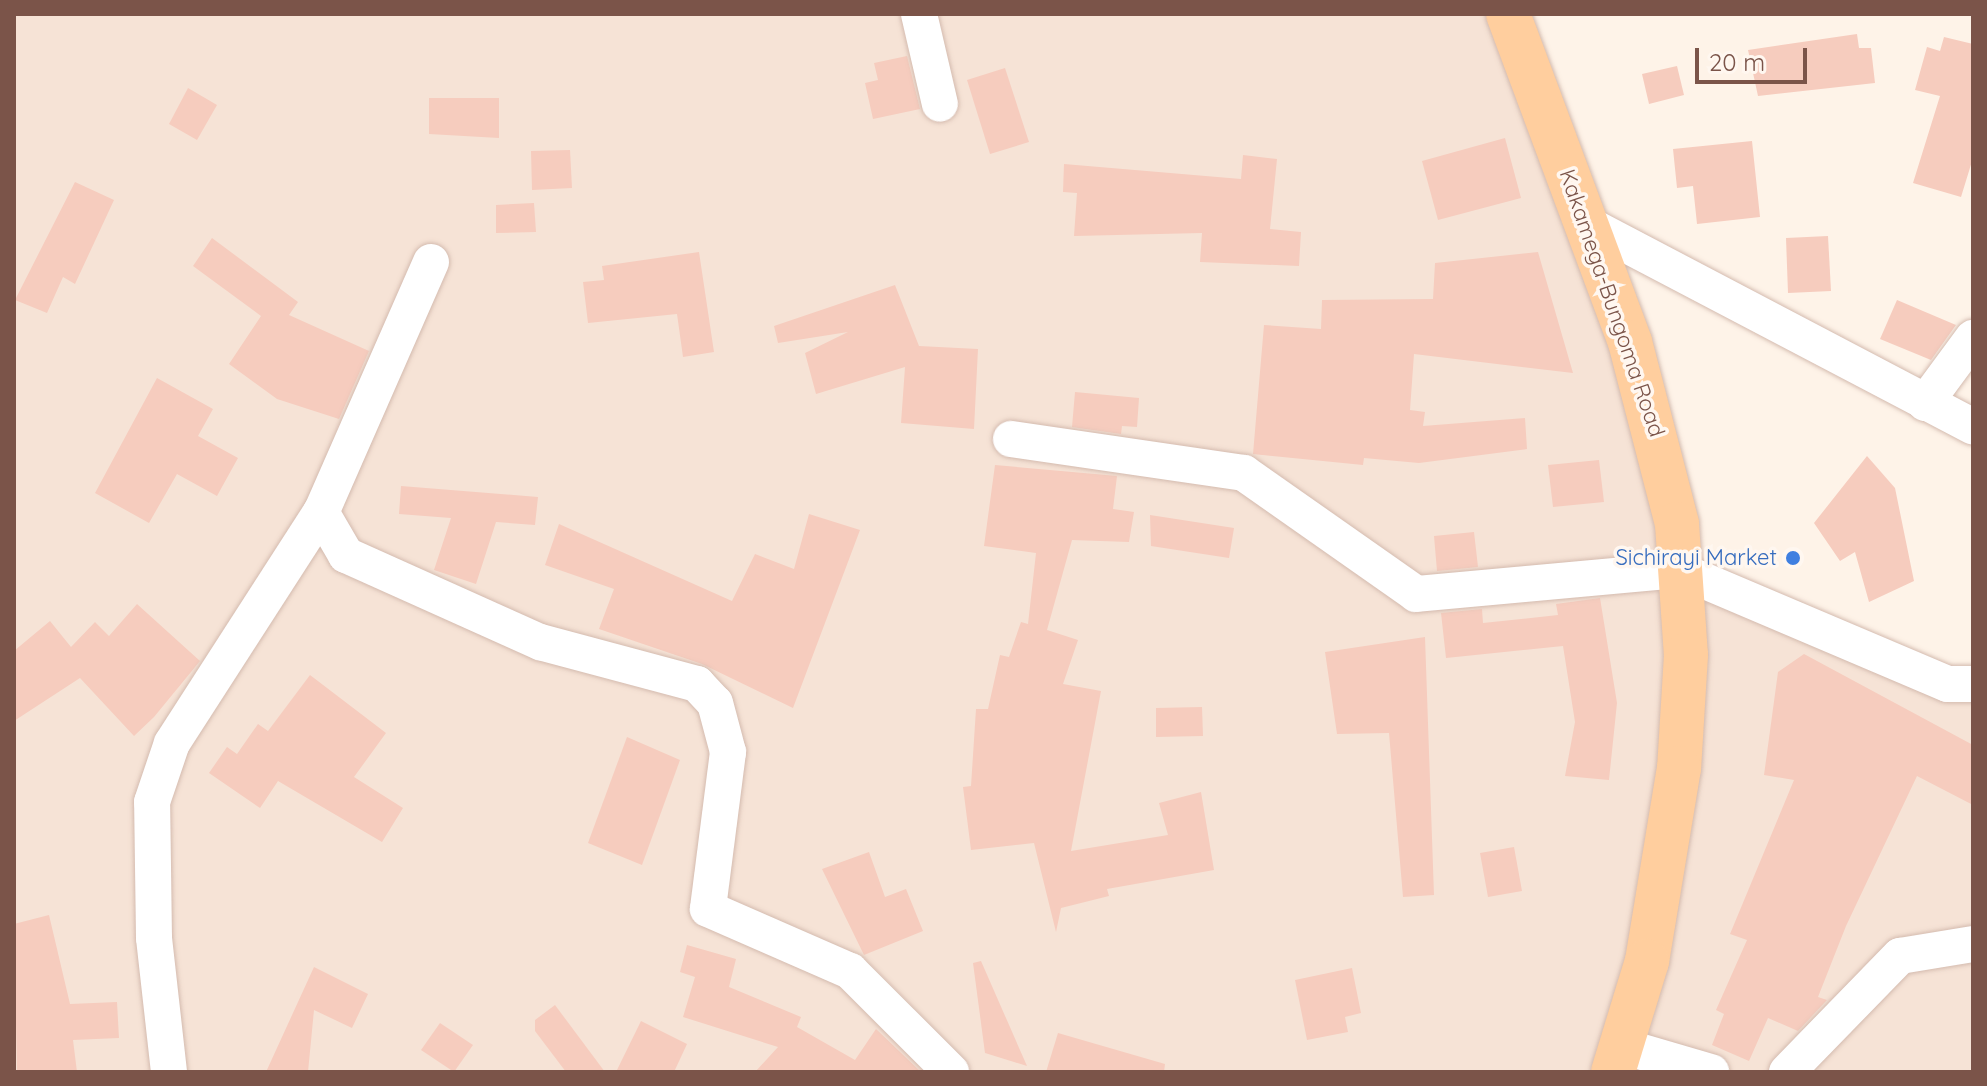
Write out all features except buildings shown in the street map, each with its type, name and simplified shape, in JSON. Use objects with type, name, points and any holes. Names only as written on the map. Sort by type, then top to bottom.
[{"type":"main road","name":"Kakamega-Bungoma Road","points":[[1508,14],[1587,224],[1657,426],[1679,570],[1686,655],[1679,768],[1660,900],[1618,1059]]},
{"type":"street","points":[[919,14],[940,104]]},
{"type":"street","points":[[1587,224],[1973,427]]},
{"type":"street","points":[[169,1072],[154,938],[152,802],[172,743],[321,512],[431,262]]},
{"type":"street","points":[[1925,403],[1973,338]]},
{"type":"street","points":[[1011,439],[1244,473],[1416,594],[1679,570],[1948,684],[1973,684]]},
{"type":"street","points":[[321,512],[346,555],[404,586],[540,642],[697,684],[715,703],[728,752],[708,909],[850,971],[951,1072]]},
{"type":"street","points":[[1787,1072],[1900,956],[1973,944]]},
{"type":"street","points":[[1618,1059],[1711,1072]]},
{"type":"shaded area","points":[[14,14],[1504,14],[1585,221],[1677,567],[1973,680],[1973,1072],[14,1072]]},
{"type":"place","name":"Sichirayi Market","points":[[1793,558]]}]
